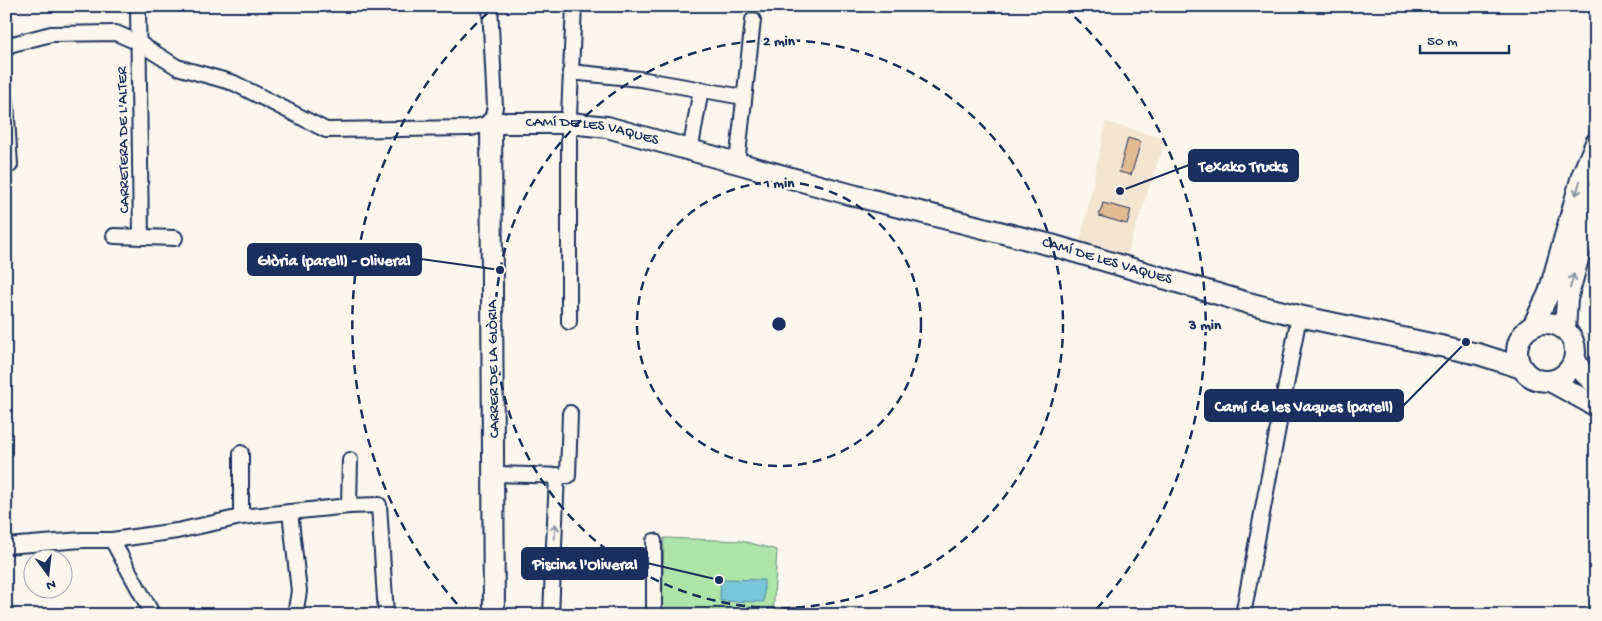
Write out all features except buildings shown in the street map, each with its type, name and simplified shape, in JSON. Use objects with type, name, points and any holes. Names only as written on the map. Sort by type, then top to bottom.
[{"type":"street","name":"CARRETERA DE L'ALTER","points":[[138,6],[141,236]]},
{"type":"street","points":[[6,50],[9,45],[51,34],[116,33],[139,43],[177,68],[234,82],[326,130],[471,128],[491,122],[495,107],[490,6]]},
{"type":"street","points":[[569,322],[570,72],[574,6]]},
{"type":"street","points":[[737,163],[753,20]]},
{"type":"street","points":[[570,72],[640,79],[744,96]]},
{"type":"street","points":[[690,152],[701,89]]},
{"type":"street","points":[[6,102],[10,165]]},
{"type":"street","name":"CAMÍ DE LES VAQUES","points":[[491,122],[570,123],[607,128],[865,199],[1055,246],[1299,316],[1478,354],[1522,368]]},
{"type":"street","name":"CARRER DE LA GLÒRIA","points":[[491,122],[494,615]]},
{"type":"street","points":[[1533,326],[1549,293],[1582,176],[1596,143]]},
{"type":"street","points":[[1565,329],[1567,299],[1596,193]]},
{"type":"street","name":"CARRETERA DE L'ALTER","points":[[114,236],[175,238]]},
{"type":"street","points":[[1244,615],[1299,316]]},
{"type":"street","points":[[1550,323],[1565,329],[1573,339],[1576,351],[1575,359],[1568,372],[1560,378],[1550,381],[1539,381],[1529,376],[1522,368],[1517,351],[1519,342],[1527,330],[1533,326],[1550,323]]},
{"type":"street","name":"CAMÍ DE LES VAQUES","points":[[1478,354],[1519,342]]},
{"type":"street","points":[[1575,359],[1580,369],[1596,385]]},
{"type":"street","points":[[1550,381],[1596,406]]},
{"type":"street","points":[[551,615],[562,475],[570,413]]},
{"type":"street","points":[[240,517],[242,453]]},
{"type":"street","points":[[349,506],[350,460]]},
{"type":"street","points":[[494,474],[562,475]]},
{"type":"street","points":[[6,546],[82,540],[112,540],[177,531],[240,517],[349,506],[379,505],[386,615]]},
{"type":"street","points":[[290,512],[299,591],[295,615]]},
{"type":"street","points":[[112,540],[153,615]]},
{"type":"street","points":[[654,541],[654,615]]},
{"type":"shaded area","points":[[1106,122],[1166,139],[1126,256],[1080,243]]},
{"type":"green space","points":[[664,538],[742,541],[777,550],[773,615],[707,610],[707,615],[662,615]]},
{"type":"water","points":[[721,579],[764,580],[764,602],[720,601]]},
{"type":"place","name":"Texako Trucks","points":[[1120,191]]},
{"type":"place","name":"Glòria (parell) - Oliveral","points":[[500,270]]},
{"type":"place","name":"Camí de les Vaques (parell)","points":[[1466,342]]},
{"type":"place","name":"Piscina l'Oliveral","points":[[719,580]]}]
